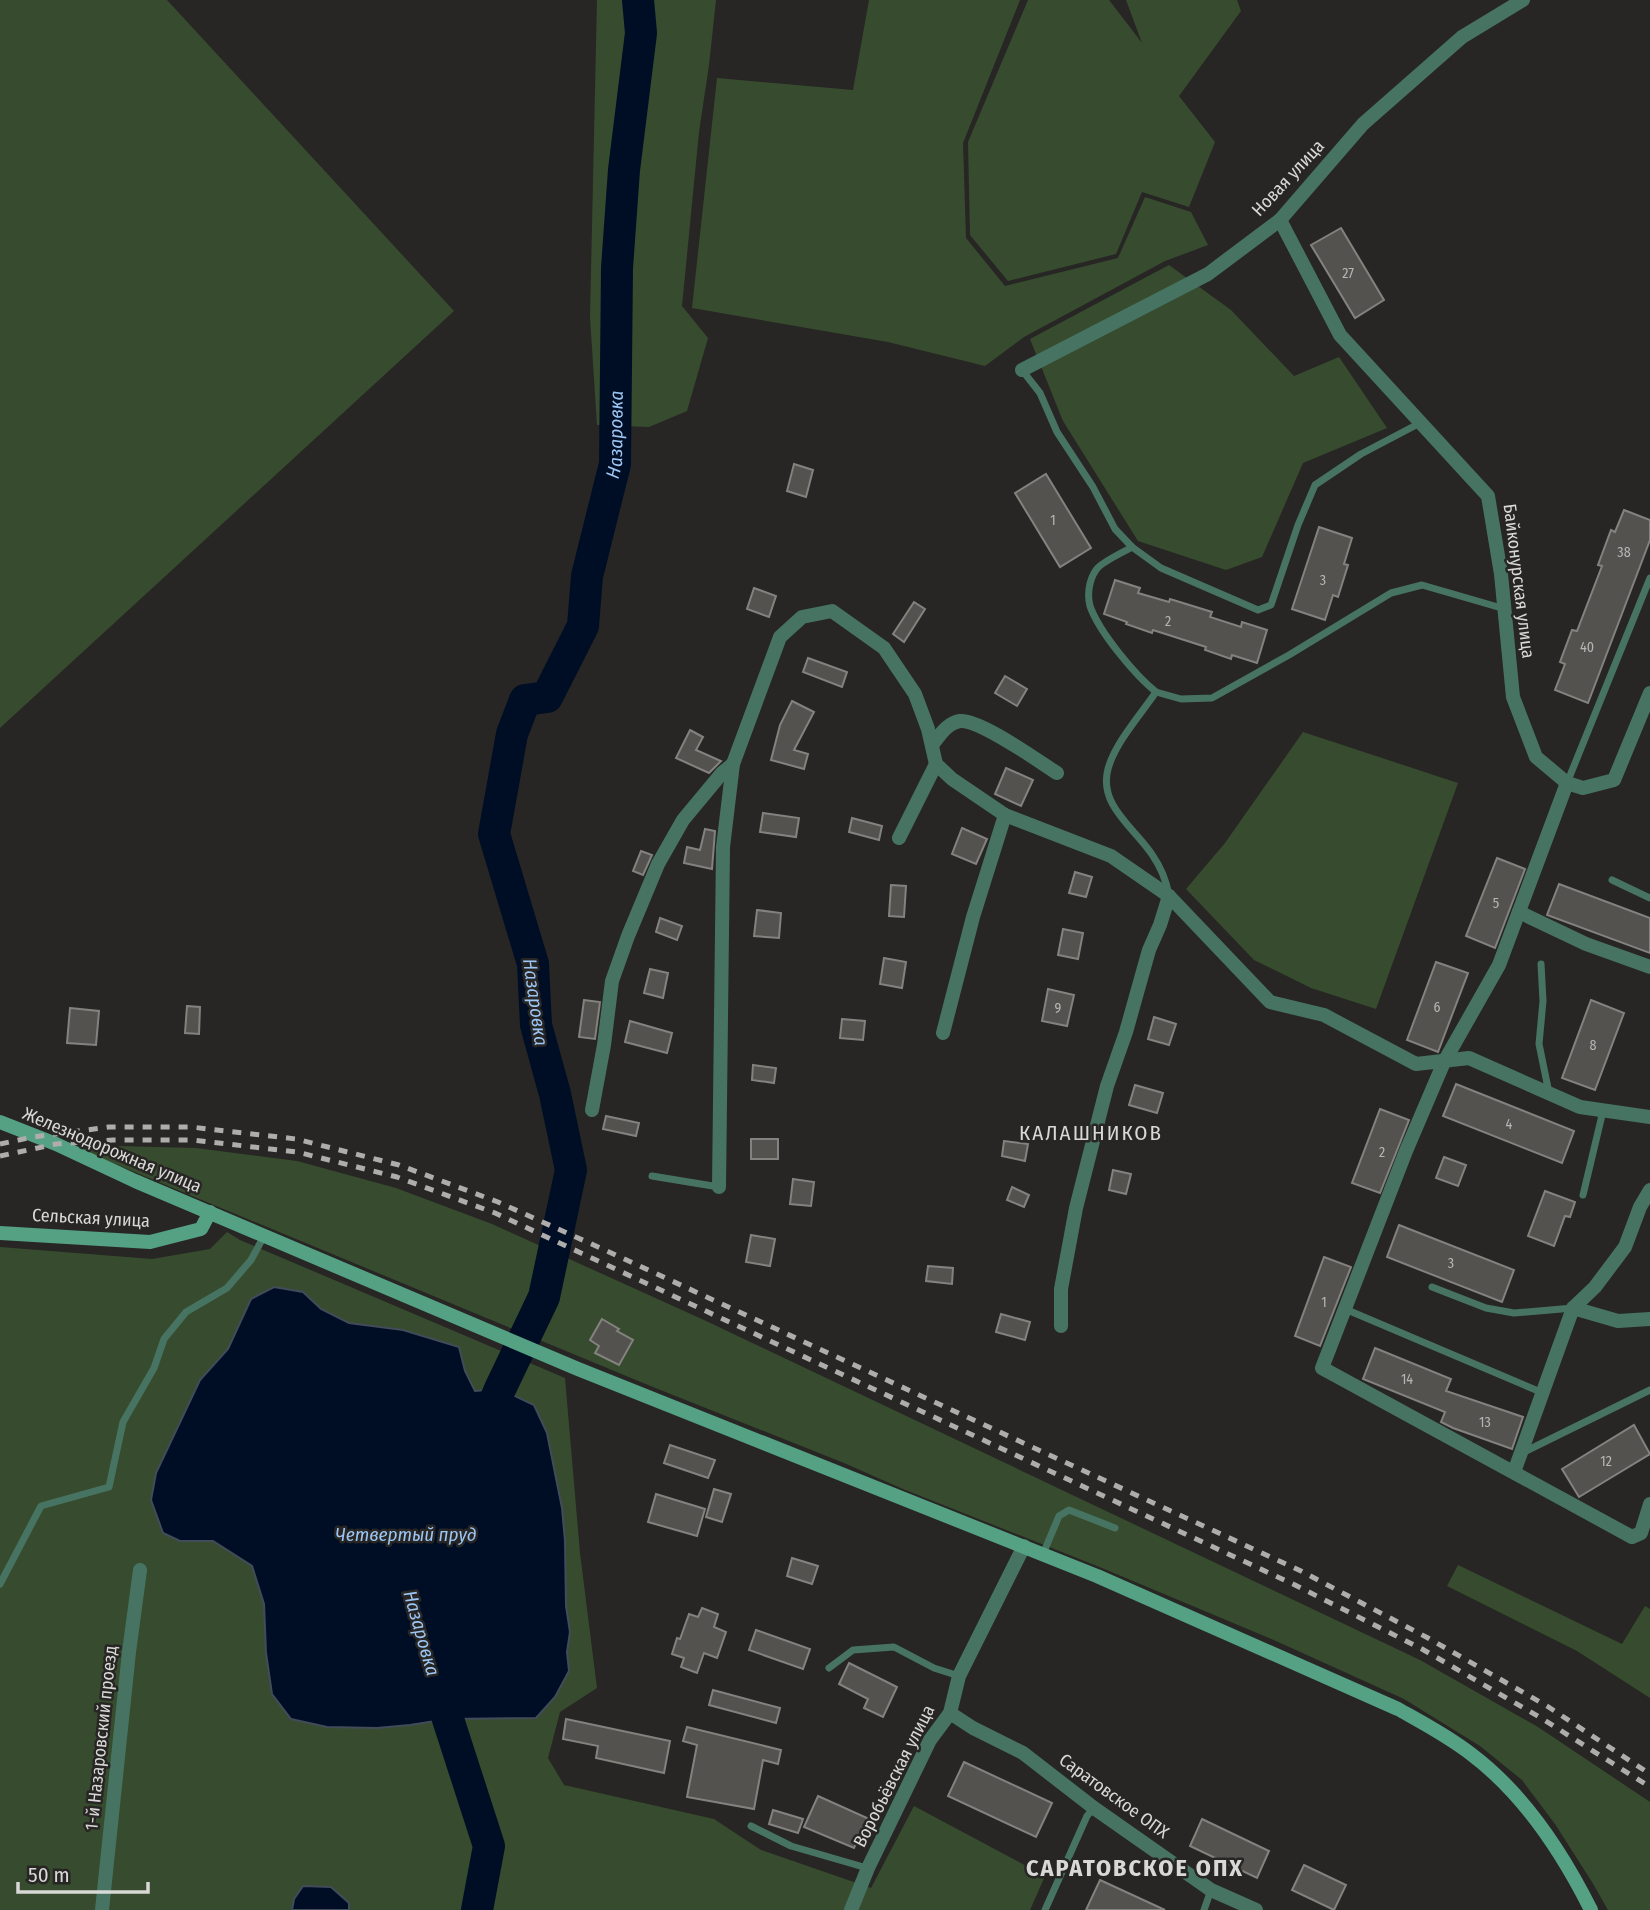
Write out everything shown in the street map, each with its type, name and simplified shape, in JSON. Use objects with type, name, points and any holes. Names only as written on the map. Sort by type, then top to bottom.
[{"type":"street","name":"Новая улица","points":[[1022,370],[1208,274],[1280,220],[1363,124],[1462,37],[1522,0]]},
{"type":"street","name":"Байконурская улица","points":[[1280,220],[1340,335],[1488,496],[1502,574],[1513,697],[1536,757],[1567,783]]},
{"type":"street","points":[[719,1187],[723,847],[733,764],[780,637],[802,617],[832,611],[884,648],[915,694],[936,764],[952,779],[1005,815],[1111,856],[1169,896],[1270,1002],[1324,1015],[1416,1064],[1469,1058],[1580,1107],[1650,1117]]},
{"type":"street","points":[[1650,692],[1614,780],[1583,788],[1567,783],[1499,965],[1444,1062],[1406,1151],[1322,1368],[1632,1537],[1641,1533],[1650,1504]]},
{"type":"street","points":[[932,745],[947,726],[961,721],[978,724],[1057,773]]},
{"type":"street","points":[[592,1110],[612,981],[628,936],[658,864],[683,820],[722,773],[733,764]]},
{"type":"street","points":[[899,838],[936,764]]},
{"type":"street","points":[[943,1033],[972,917],[1005,815]]},
{"type":"street","points":[[1062,1326],[1061,1289],[1076,1208],[1107,1086],[1126,1032],[1149,950],[1169,896]]},
{"type":"street","points":[[1519,912],[1586,944],[1650,967]]},
{"type":"street","name":"Железнодорожная улица","points":[[0,1122],[591,1374],[1024,1546],[1268,1650],[1398,1709],[1472,1754],[1511,1790],[1545,1833],[1591,1910]]},
{"type":"street","points":[[1514,1472],[1573,1308],[1595,1287],[1625,1247],[1640,1207],[1650,1190]]},
{"type":"street","name":"Сельская улица","points":[[0,1233],[150,1242],[201,1229],[210,1212]]},
{"type":"street","points":[[1573,1308],[1618,1321],[1650,1320]]},
{"type":"street","name":"Воробьёвская улица","points":[[851,1910],[868,1868],[930,1740],[950,1713],[959,1676],[1024,1546]]},
{"type":"street","name":"1-й Назаровский проезд","points":[[102,1910],[140,1570]]},
{"type":"street","name":"Саратовское ОПХ","points":[[950,1713],[973,1728],[1023,1753],[1094,1808],[1211,1890],[1256,1910]]},
{"type":"lane","points":[[1022,370],[1040,393],[1057,432],[1093,487],[1115,528],[1132,547],[1161,569],[1258,610],[1271,605],[1298,525],[1315,485],[1361,454],[1421,422]]},
{"type":"lane","points":[[1132,547],[1097,568],[1089,585],[1090,606],[1109,640],[1143,681],[1156,692],[1181,699],[1212,698],[1391,593],[1422,585],[1505,609]]},
{"type":"lane","points":[[1567,783],[1650,578]]},
{"type":"lane","points":[[1156,692],[1119,747],[1108,770],[1107,791],[1117,813],[1152,854],[1165,876],[1169,896]]},
{"type":"lane","points":[[1612,880],[1650,898]]},
{"type":"lane","points":[[1541,964],[1543,1001],[1539,1044],[1550,1093]]},
{"type":"lane","points":[[1583,1195],[1603,1110]]},
{"type":"lane","points":[[652,1176],[719,1187]]},
{"type":"lane","points":[[0,1584],[41,1507],[109,1487],[123,1422],[154,1368],[164,1339],[186,1312],[227,1288],[251,1260],[264,1236]]},
{"type":"lane","points":[[1432,1287],[1486,1308],[1514,1313],[1573,1308]]},
{"type":"lane","points":[[1345,1309],[1543,1394]]},
{"type":"lane","points":[[1520,1454],[1650,1390]]},
{"type":"lane","points":[[1043,1554],[1059,1516],[1069,1510],[1115,1528]]},
{"type":"lane","points":[[829,1668],[853,1650],[894,1647],[933,1668],[959,1676]]},
{"type":"lane","points":[[1045,1910],[1087,1815],[1094,1808]]},
{"type":"lane","points":[[751,1826],[791,1846],[868,1868]]},
{"type":"lane","points":[[1204,1910],[1211,1890]]},
{"type":"green space","points":[[0,0],[167,0],[454,311],[0,728]]},
{"type":"green space","points":[[597,0],[716,0],[699,132],[682,306],[708,338],[687,411],[649,427],[597,425],[590,317]]},
{"type":"green space","points":[[869,0],[1020,0],[963,143],[966,238],[1005,286],[1118,258],[1145,197],[1191,212],[1208,245],[1165,261],[1024,337],[985,366],[888,342],[692,308],[717,78],[853,90]]},
{"type":"green space","points":[[1028,0],[1109,0],[1142,43],[1126,0],[1237,0],[1241,11],[1179,96],[1215,142],[1189,207],[1142,192],[1116,254],[1008,281],[970,235],[968,142]]},
{"type":"green space","points":[[1169,265],[1231,310],[1294,376],[1339,357],[1387,428],[1303,463],[1262,557],[1226,570],[1138,541],[1063,421],[1030,339]]},
{"type":"green space","points":[[1303,732],[1458,783],[1376,1009],[1311,988],[1254,960],[1186,889],[1225,843]]},
{"type":"green space","points":[[117,1146],[196,1148],[297,1161],[396,1188],[492,1224],[704,1320],[1420,1660],[1538,1727],[1650,1802],[1650,1910],[1608,1910],[1555,1824],[1522,1780],[1480,1746],[1404,1699],[1276,1641],[1102,1568],[653,1387],[79,1149]]},
{"type":"green space","points":[[227,1232],[240,1240],[565,1378],[580,1553],[597,1688],[560,1712],[548,1758],[564,1785],[714,1819],[761,1850],[871,1888],[914,1806],[1045,1876],[1030,1910],[349,1910],[349,1903],[294,1899],[292,1910],[0,1910],[0,1247],[152,1259],[210,1249]],"holes":[[[303,1292],[321,1309],[349,1323],[403,1330],[459,1347],[465,1372],[475,1391],[500,1389],[547,1433],[562,1508],[566,1606],[570,1632],[567,1652],[569,1671],[536,1718],[448,1719],[377,1728],[327,1727],[266,1653],[264,1604],[252,1566],[213,1541],[180,1541],[156,1473],[200,1380],[228,1349],[251,1299]]]},
{"type":"green space","points":[[1458,1565],[1622,1644],[1645,1606],[1650,1609],[1650,1698],[1577,1651],[1447,1586]]},
{"type":"water","name":"Четвертый пруд","points":[[274,1287],[303,1292],[321,1309],[349,1323],[403,1330],[459,1347],[465,1371],[475,1391],[500,1389],[534,1405],[547,1433],[562,1508],[566,1606],[570,1632],[567,1652],[569,1671],[555,1697],[536,1718],[448,1719],[377,1728],[327,1727],[291,1719],[272,1694],[266,1653],[264,1604],[252,1566],[213,1541],[180,1541],[163,1533],[151,1500],[156,1473],[200,1380],[228,1349],[251,1299]]},
{"type":"water","points":[[303,1886],[331,1887],[349,1903],[349,1910],[292,1910],[294,1899]]},
{"type":"building","points":[[1341,228],[1384,300],[1355,318],[1311,245]]},
{"type":"building","points":[[794,464],[813,470],[806,497],[787,491]]},
{"type":"building","points":[[1046,474],[1091,548],[1060,567],[1015,493]]},
{"type":"building","points":[[1624,510],[1650,520],[1650,540],[1588,703],[1555,690],[1565,664],[1560,662],[1572,630],[1577,631],[1602,566],[1598,565],[1611,530],[1615,532]]},
{"type":"building","points":[[1319,527],[1352,538],[1344,564],[1348,565],[1338,597],[1333,595],[1325,620],[1292,609]]},
{"type":"building","points":[[1115,580],[1140,588],[1138,593],[1169,602],[1170,599],[1212,612],[1210,617],[1241,627],[1242,622],[1267,630],[1257,663],[1232,655],[1231,659],[1205,650],[1206,647],[1153,630],[1152,633],[1104,614]]},
{"type":"building","points":[[754,588],[776,596],[769,617],[747,609]]},
{"type":"building","points":[[914,602],[925,609],[904,642],[893,634]]},
{"type":"building","points":[[808,658],[847,672],[842,687],[803,672]]},
{"type":"building","points":[[1005,676],[1027,689],[1017,706],[995,693]]},
{"type":"building","points":[[792,701],[814,712],[794,750],[808,754],[804,769],[771,760],[780,725]]},
{"type":"building","points":[[690,730],[703,737],[696,750],[721,761],[709,773],[676,758]]},
{"type":"building","points":[[1006,768],[1033,780],[1021,806],[995,794]]},
{"type":"building","points":[[763,813],[799,818],[796,837],[760,832]]},
{"type":"building","points":[[852,818],[882,826],[879,840],[849,832]]},
{"type":"building","points":[[962,828],[987,839],[976,864],[952,854]]},
{"type":"building","points":[[705,829],[715,831],[712,869],[684,863],[687,847],[700,850]]},
{"type":"building","points":[[641,851],[652,855],[643,875],[633,871]]},
{"type":"building","points":[[1497,858],[1525,869],[1495,948],[1466,936]]},
{"type":"building","points":[[1075,872],[1092,877],[1086,897],[1069,893]]},
{"type":"building","points":[[1559,884],[1650,918],[1650,953],[1547,915]]},
{"type":"building","points":[[891,885],[906,886],[904,917],[889,916]]},
{"type":"building","points":[[757,910],[781,913],[779,938],[754,936]]},
{"type":"building","points":[[660,918],[682,926],[677,940],[656,932]]},
{"type":"building","points":[[1063,929],[1083,933],[1078,959],[1058,955]]},
{"type":"building","points":[[884,958],[906,962],[902,988],[880,984]]},
{"type":"building","points":[[1436,962],[1468,973],[1438,1052],[1407,1040]]},
{"type":"building","points":[[650,969],[668,973],[663,998],[644,993]]},
{"type":"building","points":[[1048,989],[1074,995],[1067,1026],[1042,1021]]},
{"type":"building","points":[[584,1000],[600,1002],[595,1039],[579,1037]]},
{"type":"building","points":[[1591,1000],[1624,1013],[1595,1090],[1562,1078]]},
{"type":"building","points":[[187,1006],[200,1007],[199,1034],[185,1033]]},
{"type":"building","points":[[70,1008],[99,1011],[96,1045],[67,1043]]},
{"type":"building","points":[[1154,1017],[1176,1024],[1169,1045],[1148,1039]]},
{"type":"building","points":[[842,1019],[865,1021],[863,1040],[840,1038]]},
{"type":"building","points":[[630,1021],[672,1033],[667,1053],[625,1042]]},
{"type":"building","points":[[753,1065],[776,1068],[774,1083],[752,1080]]},
{"type":"building","points":[[1456,1084],[1574,1131],[1562,1163],[1443,1116]]},
{"type":"building","points":[[1135,1085],[1163,1093],[1157,1113],[1129,1105]]},
{"type":"building","points":[[1380,1109],[1409,1120],[1380,1193],[1352,1183]]},
{"type":"building","points":[[606,1116],[639,1123],[636,1136],[603,1129]]},
{"type":"building","points":[[751,1139],[778,1139],[778,1159],[751,1159]]},
{"type":"building","points":[[1004,1141],[1028,1144],[1025,1161],[1002,1156]]},
{"type":"building","points":[[1444,1157],[1466,1165],[1458,1186],[1436,1178]]},
{"type":"building","points":[[1113,1170],[1131,1174],[1126,1194],[1109,1190]]},
{"type":"building","points":[[793,1179],[814,1182],[811,1206],[790,1204]]},
{"type":"building","points":[[1012,1187],[1029,1195],[1024,1207],[1007,1200]]},
{"type":"building","points":[[1545,1191],[1575,1202],[1570,1217],[1565,1216],[1554,1246],[1528,1236]]},
{"type":"building","points":[[1399,1225],[1514,1270],[1502,1302],[1387,1257]]},
{"type":"building","points":[[751,1235],[775,1239],[770,1266],[746,1262]]},
{"type":"building","points":[[1324,1257],[1351,1267],[1320,1346],[1295,1336]]},
{"type":"building","points":[[928,1266],[953,1268],[952,1284],[926,1281]]},
{"type":"building","points":[[1001,1314],[1030,1322],[1025,1340],[996,1332]]},
{"type":"building","points":[[602,1319],[633,1340],[619,1365],[595,1353],[599,1346],[590,1340]]},
{"type":"building","points":[[1375,1348],[1451,1379],[1446,1391],[1523,1417],[1512,1449],[1453,1428],[1441,1422],[1445,1412],[1363,1379]]},
{"type":"building","points":[[1634,1425],[1650,1454],[1579,1497],[1562,1469]]},
{"type":"building","points":[[670,1445],[715,1460],[708,1478],[664,1463]]},
{"type":"building","points":[[714,1489],[731,1494],[722,1522],[706,1517]]},
{"type":"building","points":[[656,1494],[705,1509],[697,1536],[648,1522]]},
{"type":"building","points":[[792,1558],[818,1566],[812,1584],[787,1576]]},
{"type":"building","points":[[702,1608],[718,1614],[714,1627],[726,1632],[717,1658],[704,1653],[697,1673],[681,1667],[684,1658],[672,1654],[689,1614],[698,1617]]},
{"type":"building","points":[[756,1630],[810,1649],[803,1669],[749,1650]]},
{"type":"building","points":[[849,1663],[897,1687],[883,1717],[864,1708],[868,1699],[839,1684]]},
{"type":"building","points":[[713,1690],[780,1708],[776,1723],[709,1705]]},
{"type":"building","points":[[566,1719],[670,1741],[664,1773],[596,1758],[598,1746],[563,1739]]},
{"type":"building","points":[[687,1727],[781,1750],[778,1764],[763,1760],[754,1809],[687,1797],[697,1745],[683,1741]]},
{"type":"building","points":[[964,1762],[1052,1803],[1036,1837],[948,1796]]},
{"type":"building","points":[[818,1796],[867,1818],[854,1848],[804,1827]]},
{"type":"building","points":[[773,1810],[803,1819],[798,1833],[769,1824]]},
{"type":"building","points":[[1202,1819],[1269,1851],[1257,1878],[1190,1846]]},
{"type":"building","points":[[1304,1865],[1346,1885],[1334,1910],[1292,1890]]},
{"type":"building","points":[[1100,1880],[1165,1910],[1086,1910]]},
{"type":"waterway","name":"Назаровка","points":[[484,1427],[544,1297],[571,1170],[555,1094],[536,1025],[533,964],[494,834],[512,734],[525,700],[547,697],[583,626],[587,576],[615,464],[617,268],[624,170],[641,33],[638,0]]},
{"type":"waterway","name":"Назаровка","points":[[435,1679],[489,1846],[477,1910]]},
{"type":"railway","points":[[0,1144],[109,1127],[191,1127],[296,1139],[399,1165],[498,1202],[1301,1571],[1428,1638],[1547,1706],[1650,1774]]},
{"type":"railway","points":[[0,1156],[56,1144],[113,1140],[192,1140],[297,1152],[397,1177],[495,1213],[1295,1585],[1422,1649],[1541,1718],[1650,1787]]},
{"type":"district","name":"КАЛАШНИКОВ","points":[[1091,1133]]},
{"type":"district","name":"САРАТОВСКОЕ ОПХ","points":[[1135,1868]]}]
